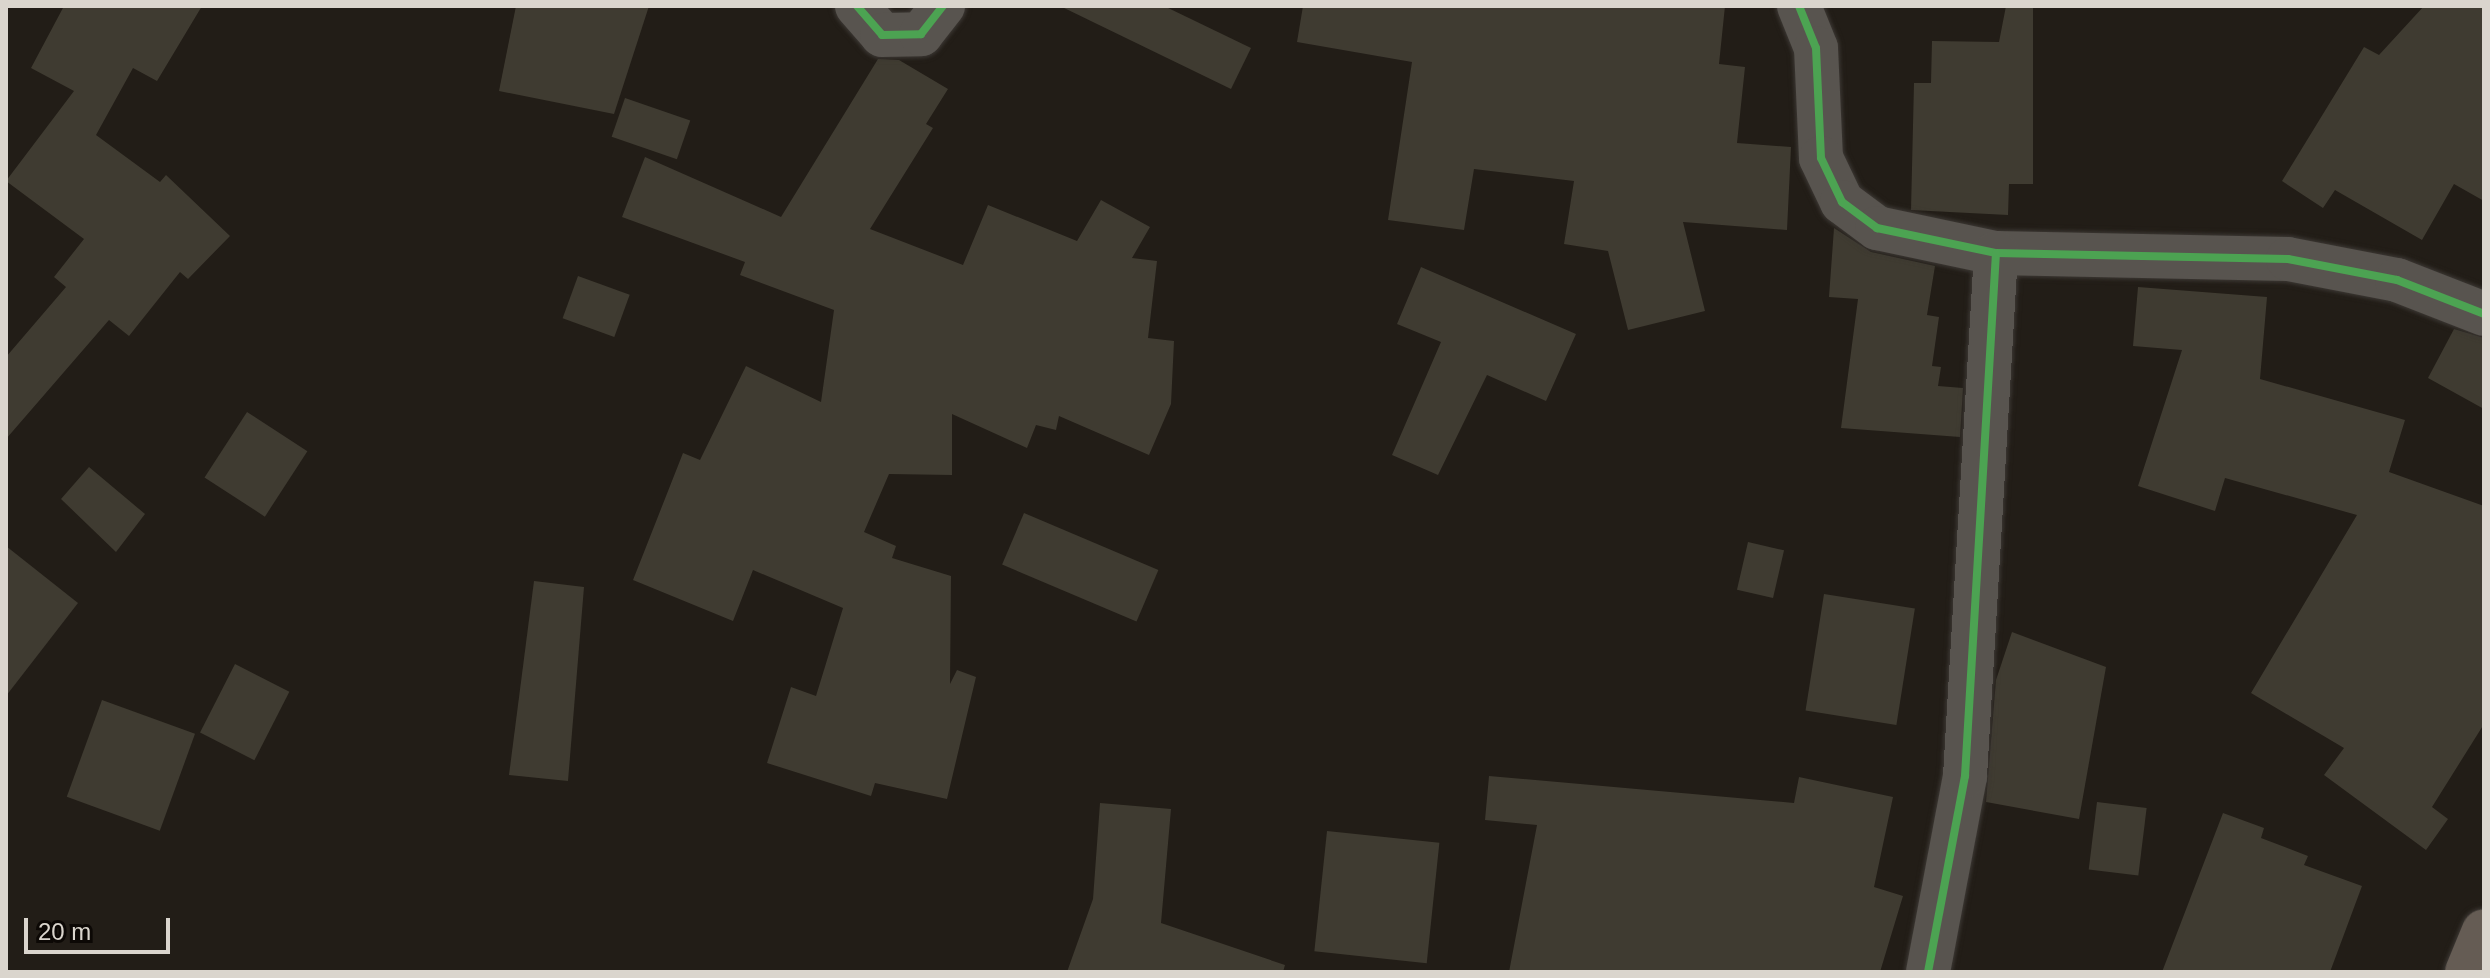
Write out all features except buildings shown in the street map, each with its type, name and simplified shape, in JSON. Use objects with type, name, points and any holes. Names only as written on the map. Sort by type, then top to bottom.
[{"type":"highway","points":[[2467,972],[2484,931]]},
{"type":"street","points":[[857,6],[882,35],[921,34],[943,6]]},
{"type":"street","points":[[1801,6],[1816,48],[1821,158],[1842,202],[1877,228],[1996,253],[2288,259],[2397,280],[2484,314]]},
{"type":"street","points":[[1928,972],[1965,776],[1996,253]]},
{"type":"cycle path","points":[[857,6],[882,35],[921,34],[943,6]]},
{"type":"cycle path","points":[[1799,6],[1816,48],[1821,158],[1842,202],[1877,228],[1996,253],[2288,259],[2397,280],[2484,314]]},
{"type":"cycle path","points":[[1928,972],[1965,776],[1996,253]]}]
